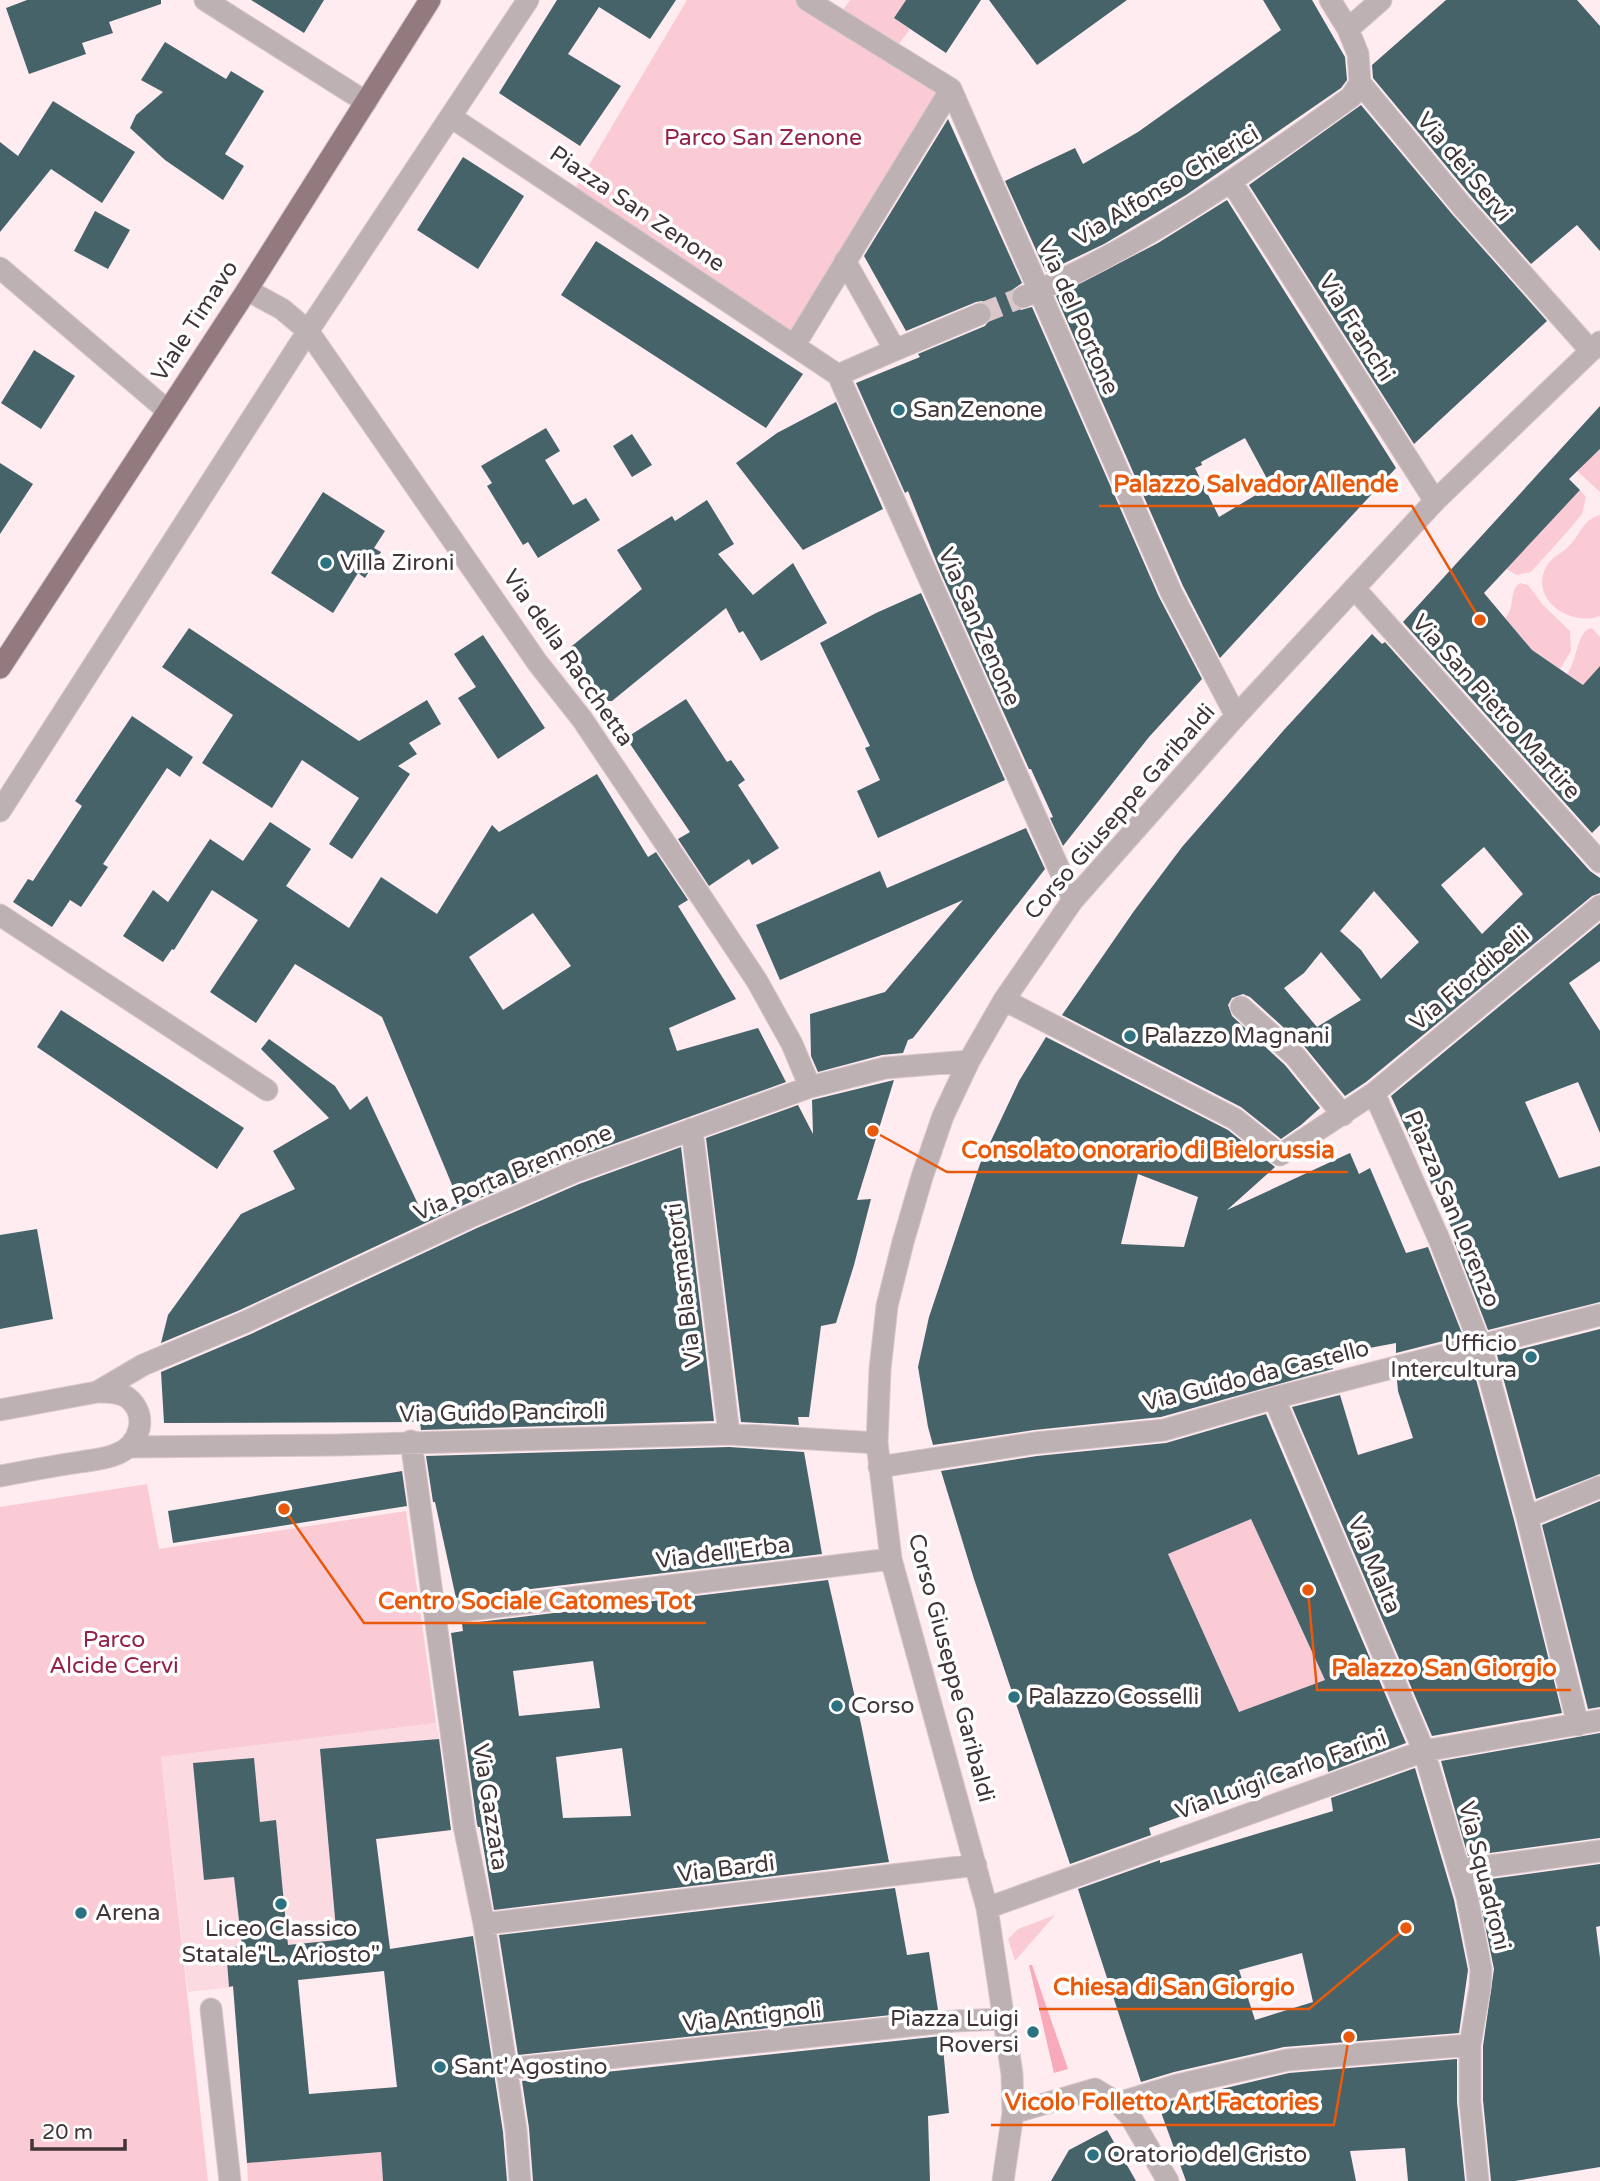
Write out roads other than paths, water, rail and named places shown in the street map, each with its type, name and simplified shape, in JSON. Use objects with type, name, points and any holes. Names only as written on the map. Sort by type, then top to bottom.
[{"type":"main road","name":"Viale Timavo","points":[[0,668],[247,290],[430,0]]},
{"type":"street","points":[[205,0],[366,102]]},
{"type":"street","points":[[0,811],[308,331],[528,0]]},
{"type":"street","points":[[794,346],[951,89],[807,0]]},
{"type":"street","points":[[1330,0],[1348,29],[1358,54],[1360,83]]},
{"type":"street","points":[[1348,29],[1381,0]]},
{"type":"street","name":"Via Alfonso Chierici","points":[[1031,293],[1136,241],[1232,183],[1351,97],[1360,83]]},
{"type":"street","name":"Via dei Servi","points":[[1360,83],[1462,206],[1595,346]]},
{"type":"street","name":"Via del Portone","points":[[951,89],[1031,293],[1171,592],[1237,716]]},
{"type":"street","name":"Piazza San Zenone","points":[[450,117],[838,375]]},
{"type":"street","name":"Via Franchi","points":[[1232,183],[1435,501]]},
{"type":"street","points":[[845,261],[895,351]]},
{"type":"street","points":[[0,268],[168,411]]},
{"type":"street","name":"Via della Racchetta","points":[[247,290],[282,309],[308,331],[529,650],[582,719],[704,901],[757,981],[792,1044],[810,1087]]},
{"type":"street","points":[[838,375],[980,314]]},
{"type":"street","name":"Corso Giuseppe Garibaldi","points":[[976,1865],[891,1559],[877,1443],[880,1369],[887,1306],[918,1190],[943,1116],[1004,1000],[1073,900],[1354,587],[1435,501],[1595,346]]},
{"type":"street","name":"Via San Zenone","points":[[838,375],[1073,900]]},
{"type":"street","name":"Via San Pietro Martire","points":[[1354,587],[1596,849]]},
{"type":"street","name":"Via Fiordibelli","points":[[1004,1000],[1236,1119],[1280,1155],[1374,1093],[1600,906]]},
{"type":"street","points":[[0,915],[267,1090]]},
{"type":"street","points":[[1241,1007],[1296,1056],[1343,1115]]},
{"type":"street","name":"Via Porta Brennone","points":[[97,1392],[143,1364],[245,1322],[472,1216],[574,1172],[810,1087],[885,1068],[970,1061]]},
{"type":"street","name":"Piazza San Lorenzo","points":[[1374,1093],[1439,1239],[1480,1347],[1527,1517],[1578,1725]]},
{"type":"street","name":"Via Blasmatorti","points":[[692,1129],[729,1434]]},
{"type":"street","name":"Via Guido da Castello","points":[[879,1467],[1035,1443],[1164,1430],[1274,1398],[1600,1315]]},
{"type":"street","points":[[0,1410],[97,1392],[122,1395],[129,1399],[138,1412],[141,1429],[129,1447]]},
{"type":"street","name":"Via Malta","points":[[1274,1398],[1424,1751]]},
{"type":"street","name":"Via Guido Panciroli","points":[[0,1476],[113,1456],[129,1447],[337,1445],[729,1434],[877,1443]]},
{"type":"street","name":"Via Gazzata","points":[[411,1441],[464,1826],[484,1924],[516,2130],[520,2181]]},
{"type":"street","points":[[1527,1517],[1600,1487]]},
{"type":"street","name":"Via dell'Erba","points":[[436,1614],[891,1559]]},
{"type":"street","name":"Via Luigi Carlo Farini","points":[[986,1908],[1424,1751],[1600,1720]]},
{"type":"street","name":"Via Squadroni","points":[[1424,1751],[1460,1870],[1481,1969],[1470,2045],[1470,2101],[1478,2181]]},
{"type":"street","points":[[1460,1870],[1600,1852]]},
{"type":"street","points":[[976,1865],[986,1908],[1012,2074],[1013,2113],[1004,2176]]},
{"type":"street","name":"Via Bardi","points":[[484,1924],[976,1865]]},
{"type":"street","points":[[211,2009],[230,2181]]},
{"type":"street","name":"Via Antignoli","points":[[506,2069],[955,2021],[1004,2019]]},
{"type":"street","points":[[1118,2103],[1177,2085],[1287,2060],[1470,2045]]},
{"type":"street","points":[[1013,2113],[1095,2089],[1118,2103],[1130,2116],[1168,2181]]},
{"type":"tunnel","points":[[980,314],[1023,297]]},
{"type":"place","name":"San Zenone","points":[[899,410]]},
{"type":"place","name":"Villa Zironi","points":[[326,563]]},
{"type":"place","name":"Palazzo Salvador Allende","points":[[1480,620]]},
{"type":"place","name":"Palazzo Magnani","points":[[1130,1036]]},
{"type":"place","name":"Consolato onorario di Bielorussia","points":[[873,1131]]},
{"type":"place","name":"Ufficio Intercultura","points":[[1531,1357]]},
{"type":"place","name":"Centro Sociale Catomes Tot","points":[[284,1509]]},
{"type":"place","name":"Palazzo San Giorgio","points":[[1308,1590]]},
{"type":"place","name":"Palazzo Cosselli","points":[[1014,1697]]},
{"type":"place","name":"Corso","points":[[837,1706]]},
{"type":"place","name":"Liceo Classico Statale\"L. Ariosto\"","points":[[281,1904]]},
{"type":"place","name":"Arena","points":[[81,1913]]},
{"type":"place","name":"Chiesa di San Giorgio","points":[[1406,1928]]},
{"type":"place","name":"Piazza Luigi Roversi","points":[[1033,2032]]},
{"type":"place","name":"Vicolo Folletto Art Factories","points":[[1349,2037]]},
{"type":"place","name":"Sant'Agostino","points":[[440,2067]]},
{"type":"place","name":"Oratorio del Cristo","points":[[1093,2155]]},
{"type":"park label","name":"Parco San Zenone","points":[[763,138]]},
{"type":"park label","name":"Parco Alcide Cervi","points":[[114,1653]]}]
